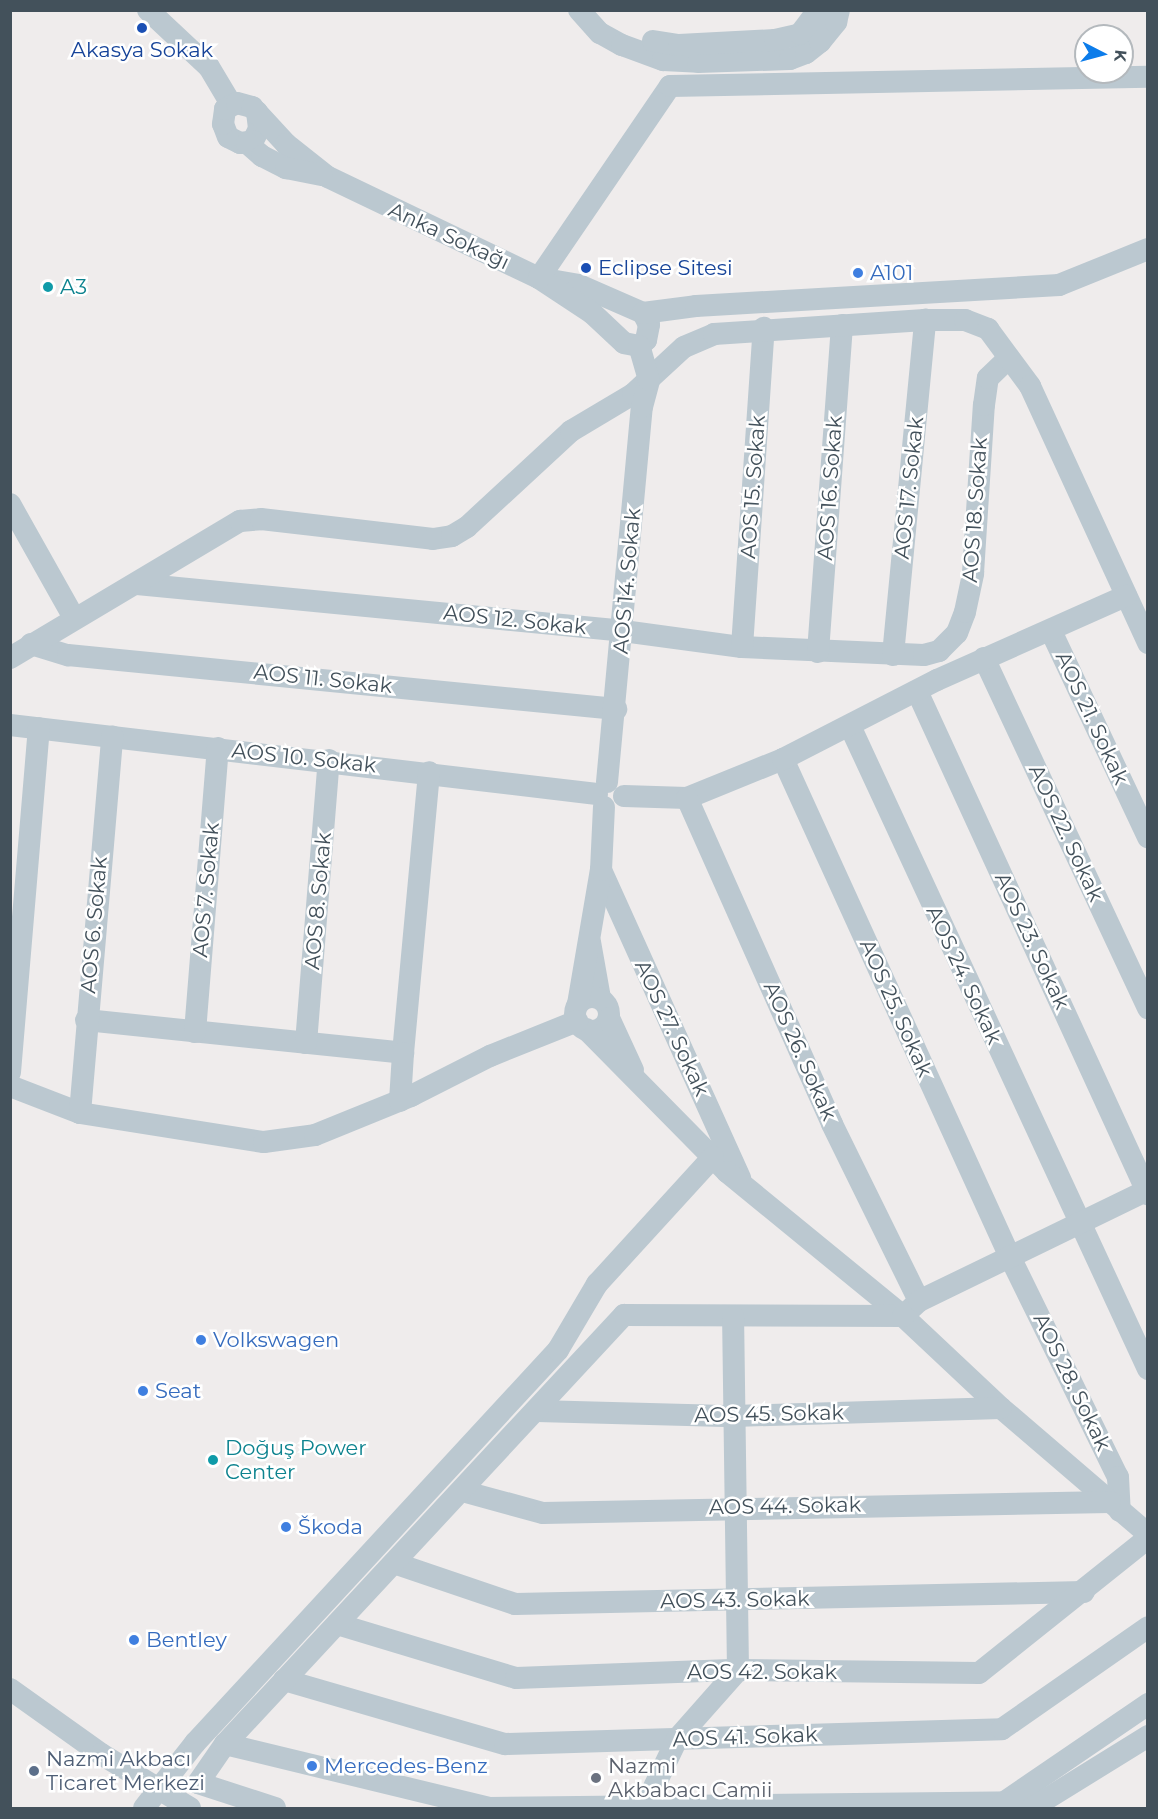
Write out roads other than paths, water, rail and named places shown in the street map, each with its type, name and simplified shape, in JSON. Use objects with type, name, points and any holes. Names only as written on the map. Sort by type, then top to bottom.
[{"type":"street","name":"Anka Sokağı","points":[[148,10],[209,68],[246,108],[328,177],[539,278],[579,285],[643,312]]},
{"type":"street","points":[[579,10],[600,33],[622,45],[663,60],[698,62],[798,56],[820,42],[836,22],[839,10]]},
{"type":"street","points":[[594,10],[607,23],[632,35],[679,45],[788,38],[810,26],[818,10]]},
{"type":"street","points":[[643,343],[624,343],[592,313],[539,278],[670,86],[1148,77]]},
{"type":"street","points":[[247,143],[259,129],[246,108],[223,116],[224,130],[232,141],[247,143],[262,156],[286,168],[328,177]]},
{"type":"street","points":[[649,380],[643,343],[649,325],[643,312],[696,306],[1059,285],[1148,249]]},
{"type":"street","points":[[10,658],[240,521],[261,519],[433,539],[452,536],[467,527],[571,432],[617,406],[684,347],[714,334],[764,328],[925,320],[965,320],[988,329],[1030,386],[1148,643]]},
{"type":"street","name":"AOS 17. Sokak","points":[[893,655],[925,320]]},
{"type":"street","name":"AOS 16. Sokak","points":[[818,652],[842,325]]},
{"type":"street","name":"AOS 15. Sokak","points":[[742,646],[764,328]]},
{"type":"street","name":"AOS 18. Sokak","points":[[893,655],[924,656],[939,651],[957,633],[965,612],[973,573],[984,405],[988,378],[1009,358]]},
{"type":"street","name":"AOS 14. Sokak","points":[[590,1014],[584,955],[590,940],[601,870],[603,794],[616,709],[642,407],[649,380]]},
{"type":"street","points":[[10,504],[74,618]]},
{"type":"street","name":"AOS 12. Sokak","points":[[137,584],[623,631],[742,646],[893,655]]},
{"type":"street","points":[[603,794],[617,807],[624,796],[687,798],[783,759],[984,658],[1051,631],[1126,596]]},
{"type":"street","name":"AOS 21. Sokak","points":[[1051,631],[1148,837]]},
{"type":"street","name":"AOS 11. Sokak","points":[[31,644],[68,655],[616,709]]},
{"type":"street","name":"AOS 22. Sokak","points":[[984,658],[1148,1008]]},
{"type":"street","name":"AOS 23. Sokak","points":[[917,691],[1147,1191]]},
{"type":"street","name":"AOS 10. Sokak","points":[[10,725],[329,760],[603,794]]},
{"type":"street","name":"AOS 24. Sokak","points":[[850,726],[1148,1369]]},
{"type":"street","points":[[10,1072],[39,728]]},
{"type":"street","name":"AOS 6. Sokak","points":[[80,1113],[86,1020],[112,736]]},
{"type":"street","name":"AOS 7. Sokak","points":[[195,1032],[218,748]]},
{"type":"street","name":"AOS 25. Sokak","points":[[783,759],[1010,1257]]},
{"type":"street","name":"AOS 8. Sokak","points":[[306,1043],[329,760]]},
{"type":"street","points":[[400,1101],[429,772]]},
{"type":"street","name":"AOS 26. Sokak","points":[[687,798],[832,1124],[919,1301]]},
{"type":"street","name":"AOS 27. Sokak","points":[[601,870],[743,1186]]},
{"type":"street","points":[[10,1086],[80,1113],[264,1142],[315,1135],[400,1101],[490,1056],[590,1014],[634,1075],[743,1186],[903,1316],[1001,1408],[1148,1536]]},
{"type":"street","points":[[86,1020],[404,1053]]},
{"type":"street","points":[[150,1798],[558,1350],[597,1284],[713,1157]]},
{"type":"street","points":[[274,1809],[198,1783],[225,1744],[624,1315],[903,1316],[919,1301],[1147,1191]]},
{"type":"street","name":"AOS 28. Sokak","points":[[1010,1257],[1118,1478],[1115,1506]]},
{"type":"street","points":[[644,1808],[677,1739],[738,1670],[733,1317]]},
{"type":"street","name":"AOS 45. Sokak","points":[[537,1411],[734,1416],[1001,1408]]},
{"type":"street","name":"AOS 44. Sokak","points":[[462,1491],[543,1513],[736,1507],[1115,1506]]},
{"type":"street","name":"AOS 42. Sokak","points":[[337,1624],[516,1678],[738,1670],[979,1673],[1084,1592],[1148,1536]]},
{"type":"street","name":"AOS 43. Sokak","points":[[394,1563],[515,1604],[1084,1592]]},
{"type":"street","name":"AOS 41. Sokak","points":[[284,1680],[505,1744],[1002,1729],[1148,1627]]},
{"type":"street","points":[[10,1689],[101,1754],[150,1798]]},
{"type":"street","points":[[10,1703],[150,1798],[190,1809]]},
{"type":"street","points":[[1004,1803],[1148,1704]]},
{"type":"street","points":[[225,1744],[489,1808],[1004,1803],[1038,1805],[1148,1736]]},
{"type":"place","name":"Akasya Sokak","points":[[142,28]]},
{"type":"place","name":"Eclipse Sitesi","points":[[586,268]]},
{"type":"place","name":"A101","points":[[858,273]]},
{"type":"place","name":"A3","points":[[48,287]]},
{"type":"place","name":"Volkswagen","points":[[201,1340]]},
{"type":"place","name":"Seat","points":[[143,1391]]},
{"type":"place","name":"Doğuş Power Center","points":[[213,1460]]},
{"type":"place","name":"Škoda","points":[[286,1527]]},
{"type":"place","name":"Bentley","points":[[134,1640]]},
{"type":"place","name":"Mercedes-Benz","points":[[312,1766]]},
{"type":"place","name":"Nazmi Akbacı Ticaret Merkezi","points":[[34,1771]]},
{"type":"place","name":"Nazmi Akbabacı Camii","points":[[596,1778]]}]
